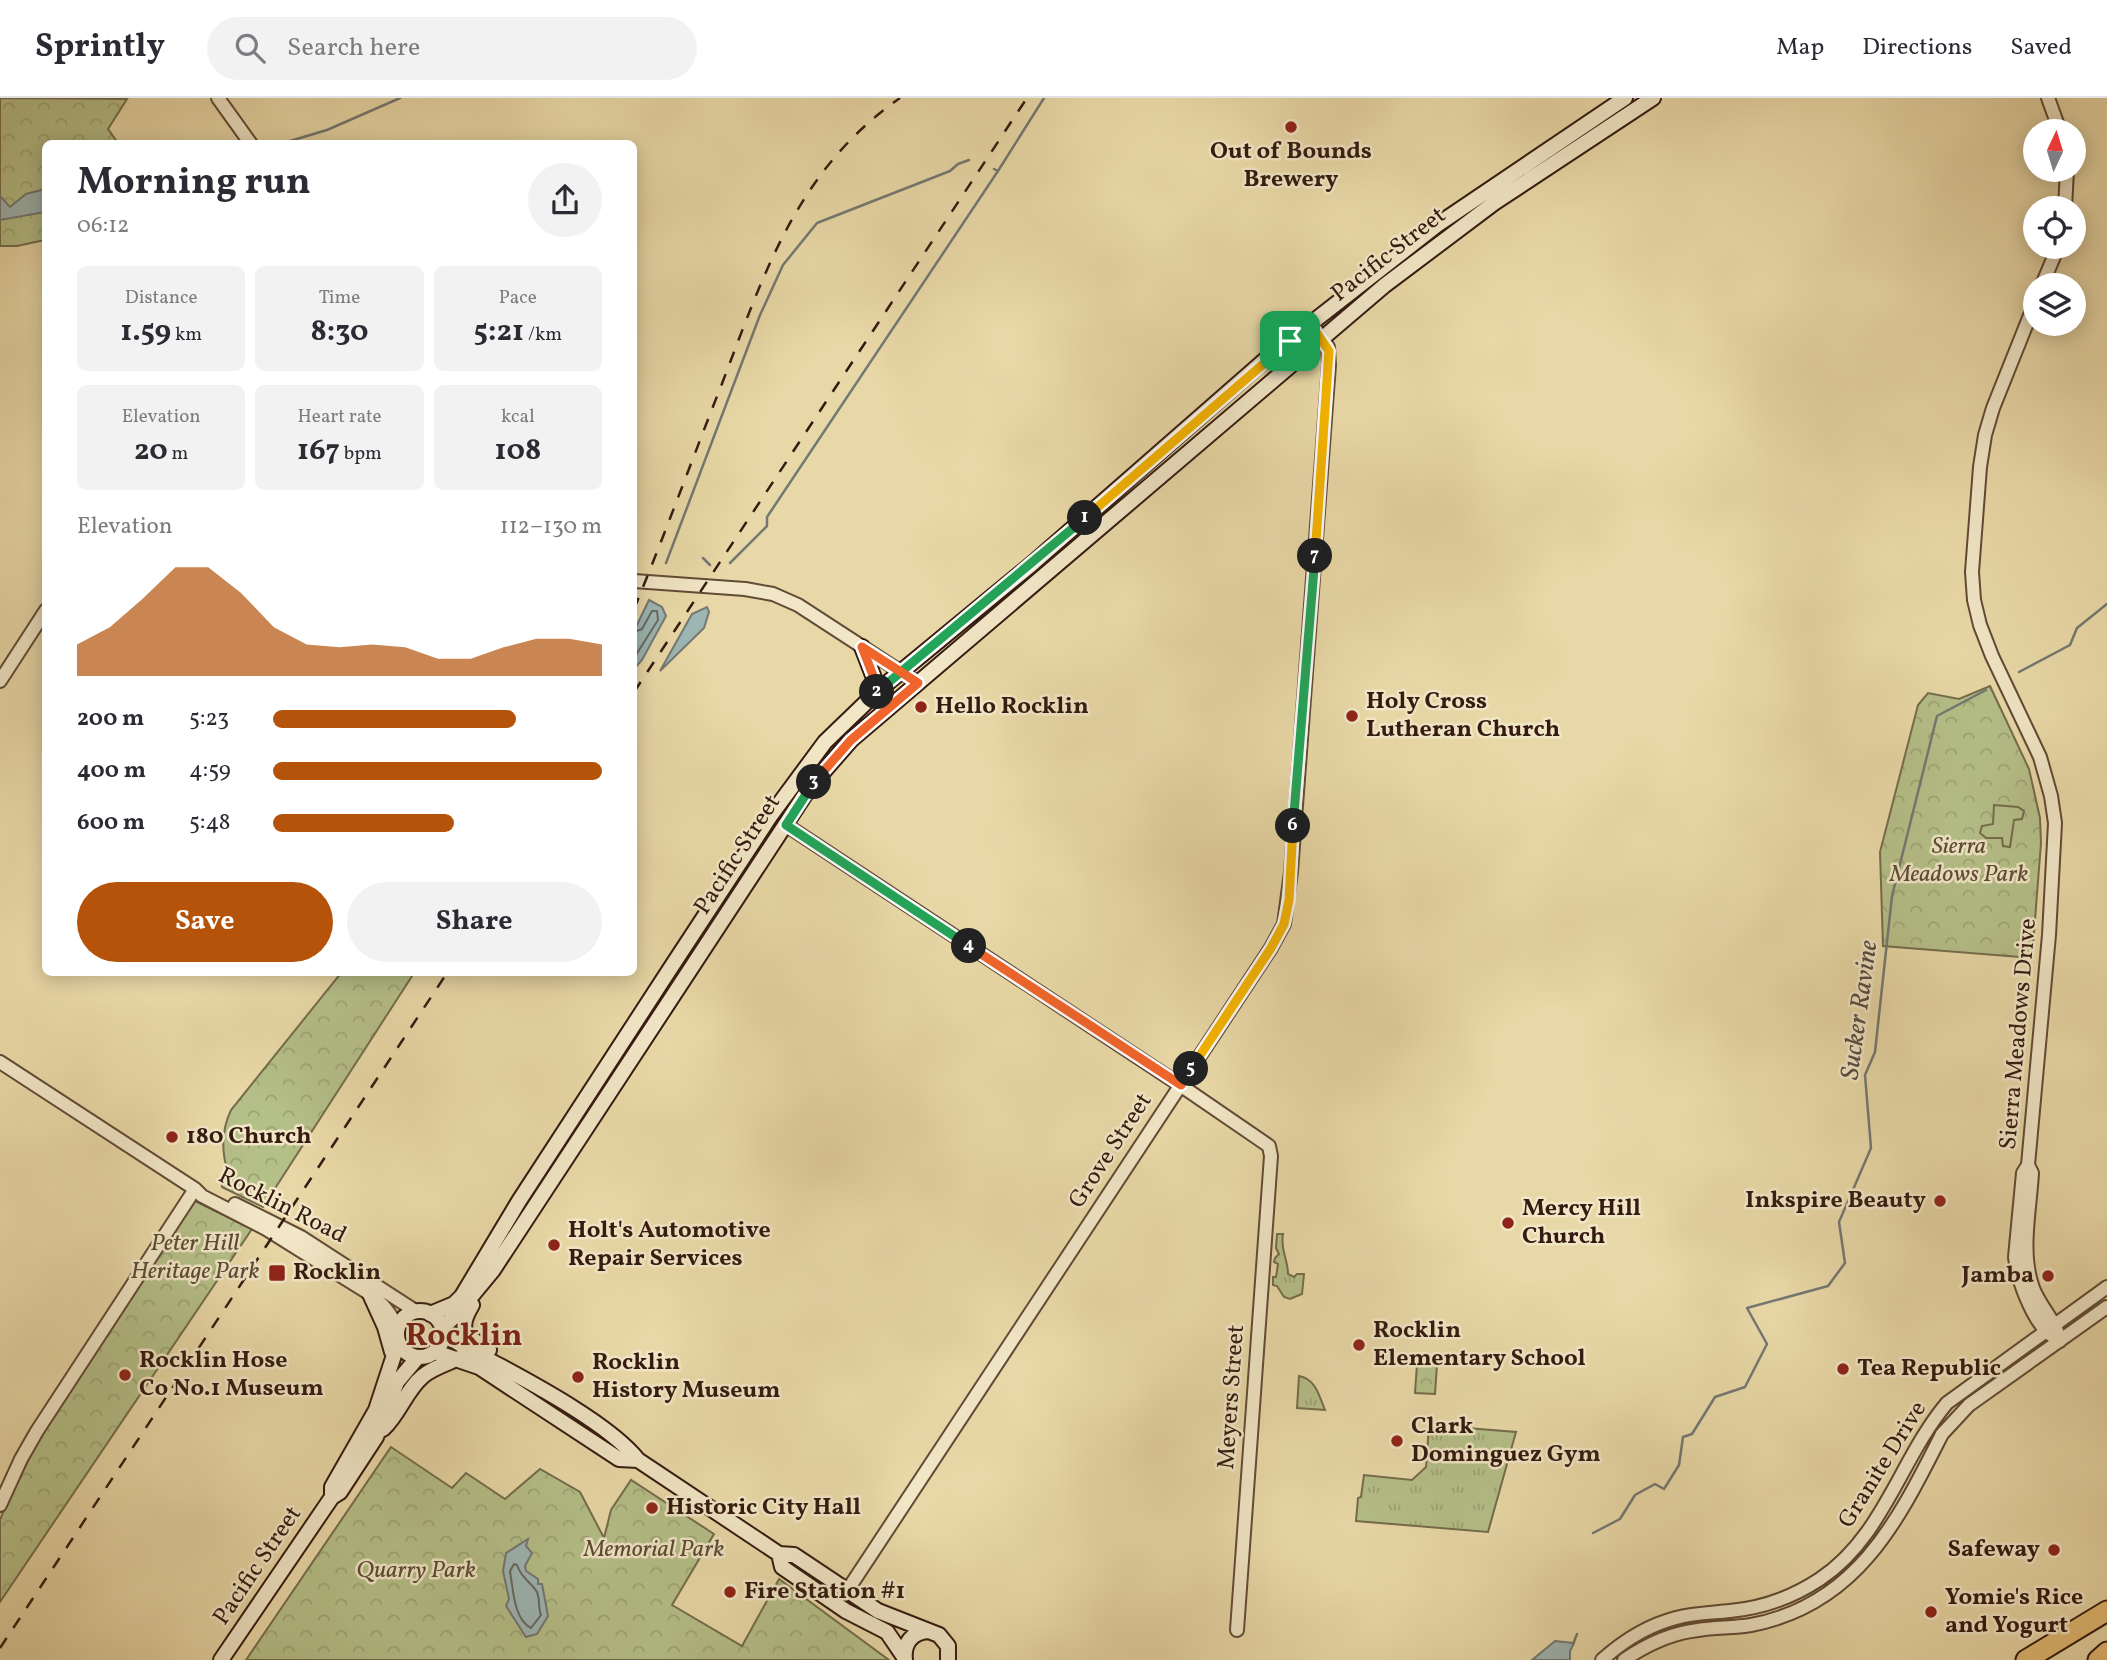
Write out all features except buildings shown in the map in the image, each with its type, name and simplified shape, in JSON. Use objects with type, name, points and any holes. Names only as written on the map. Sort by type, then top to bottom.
[{"type":"highway","points":[[2026,1660],[2107,1611]]},
{"type":"highway","points":[[2098,1660],[2107,1652]]},
{"type":"main road","name":"Pacific Street","points":[[423,1313],[454,1304],[462,1296],[533,1178],[771,815],[825,742],[871,698],[1032,564],[1273,353],[1312,326],[1375,272],[1437,225],[1625,98]]},
{"type":"main road","name":"Pacific Street","points":[[443,1330],[493,1270],[810,787],[832,759],[869,724],[1384,285],[1455,231],[1653,98]]},
{"type":"main road","points":[[1210,434],[1236,399],[1236,386]]},
{"type":"main road","points":[[1106,499],[1115,500],[1138,487],[1146,487]]},
{"type":"main road","points":[[1010,605],[1015,590],[1032,564]]},
{"type":"main road","points":[[862,647],[874,678],[871,698]]},
{"type":"main road","points":[[493,1270],[466,1315],[463,1329],[467,1336],[507,1363],[519,1376]]},
{"type":"main road","points":[[370,1294],[389,1338],[393,1358]]},
{"type":"main road","points":[[638,1460],[619,1459],[479,1367],[435,1352],[418,1357],[402,1349],[398,1336],[404,1318],[423,1313],[455,1343],[519,1376],[584,1416],[627,1445],[638,1460],[779,1554],[794,1555],[878,1611],[939,1635],[948,1653],[955,1660]]},
{"type":"main road","points":[[435,1352],[442,1340],[443,1330]]},
{"type":"main road","name":"Pacific Street","points":[[332,1497],[332,1487],[376,1410],[398,1336]]},
{"type":"main road","name":"Pacific Street","points":[[222,1660],[332,1497],[340,1493],[378,1433],[397,1382],[418,1357]]},
{"type":"main road","points":[[378,1433],[395,1418],[424,1374],[459,1358]]},
{"type":"main road","points":[[535,1403],[551,1406],[575,1419],[584,1416]]},
{"type":"main road","points":[[779,1554],[782,1567],[846,1611],[893,1638],[905,1658]]},
{"type":"main road","points":[[793,1574],[803,1571],[838,1592],[847,1591]]},
{"type":"main road","points":[[847,1591],[852,1603],[872,1619],[877,1627]]},
{"type":"main road","points":[[905,1658],[906,1644],[911,1638],[929,1631]]},
{"type":"street","points":[[218,98],[248,140]]},
{"type":"street","points":[[2048,98],[2056,119]]},
{"type":"street","name":"Grove Street","points":[[847,1591],[1275,942],[1284,924],[1287,914],[1327,405],[1329,351],[1312,326]]},
{"type":"street","name":"Sierra Meadows Drive","points":[[2023,333],[1985,435],[1972,572],[1974,600],[1980,625],[2040,757],[2055,823],[2050,922],[2028,1165],[2023,1173],[2015,1257],[2025,1292],[2060,1341]]},
{"type":"street","points":[[637,581],[745,589],[773,594],[798,605],[918,683]]},
{"type":"street","points":[[0,681],[42,616]]},
{"type":"street","points":[[786,825],[1181,1085]]},
{"type":"street","name":"Rocklin Road","points":[[0,1062],[202,1196],[266,1229],[370,1294],[391,1313],[398,1336]]},
{"type":"street","name":"Meyers Street","points":[[1181,1085],[1265,1142],[1271,1151],[1237,1630]]},
{"type":"street","name":"Sierra Meadows Drive","points":[[2028,1165],[2032,1173],[2027,1256],[2030,1278],[2050,1328]]},
{"type":"street","points":[[0,1505],[20,1459],[37,1431],[195,1189]]},
{"type":"street","name":"Rocklin Road","points":[[195,1189],[208,1191],[301,1237],[423,1313]]},
{"type":"street","points":[[2015,1257],[2029,1221]]},
{"type":"street","name":"Granite Drive","points":[[1602,1660],[1659,1623],[1693,1614],[1735,1611],[1770,1603],[1802,1590],[1834,1569],[1874,1525],[1928,1426],[1947,1403],[2107,1287]]},
{"type":"street","name":"Granite Drive","points":[[1624,1660],[1666,1638],[1696,1630],[1760,1623],[1793,1612],[1828,1594],[1856,1572],[1876,1550],[1950,1423],[1975,1401],[2107,1307]]},
{"type":"green space","points":[[0,98],[127,99],[108,129],[116,140],[42,140],[42,241],[17,246],[0,246]]},
{"type":"green space","name":"Sierra Meadows Park","points":[[1990,686],[2029,769],[2040,818],[2041,843],[2032,958],[1883,946],[1880,852],[1918,705],[1928,693],[1959,699]]},
{"type":"green space","points":[[1994,805],[2018,807],[2024,811],[2022,819],[2014,820],[2010,847],[2003,846],[2002,838],[1986,838],[1980,833],[1982,826],[1993,824]]},
{"type":"green space","name":"Peter Hill Heritage Park","points":[[339,976],[412,976],[263,1207],[222,1187],[221,1176],[228,1173],[223,1141],[231,1110]]},
{"type":"green space","name":"Peter Hill Heritage Park","points":[[195,1201],[252,1229],[0,1602],[0,1520],[4,1510],[40,1436]]},
{"type":"green space","points":[[1277,1234],[1283,1234],[1288,1274],[1294,1277],[1304,1274],[1302,1294],[1290,1299],[1284,1297],[1277,1286],[1273,1285],[1278,1264],[1274,1262],[1279,1254],[1276,1248]]},
{"type":"green space","points":[[1417,1364],[1437,1365],[1435,1394],[1415,1393]]},
{"type":"green space","points":[[1299,1376],[1313,1384],[1325,1410],[1297,1408]]},
{"type":"green space","points":[[1429,1425],[1516,1432],[1488,1532],[1356,1521],[1364,1475],[1412,1480],[1426,1467]]},
{"type":"green space","name":"Quarry Park","points":[[391,1447],[452,1488],[466,1473],[505,1499],[540,1469],[580,1492],[604,1538],[611,1510],[631,1480],[714,1534],[672,1605],[742,1646],[779,1579],[889,1660],[246,1660]]},
{"type":"water","points":[[42,190],[42,213],[0,220],[0,196],[10,207],[26,194]]},
{"type":"water","points":[[649,600],[662,607],[666,616],[637,666],[637,625]]},
{"type":"water","points":[[707,607],[709,612],[704,628],[660,671],[692,614]]},
{"type":"water","points":[[528,1539],[526,1546],[532,1553],[525,1566],[526,1571],[538,1579],[538,1584],[542,1584],[548,1616],[537,1634],[526,1637],[506,1606],[509,1599],[503,1571],[506,1553]]},
{"type":"water","points":[[1555,1641],[1574,1643],[1570,1660],[1532,1660]]},
{"type":"waterway","points":[[293,140],[327,130],[400,98]]},
{"type":"waterway","points":[[994,169],[998,171],[1044,98]]},
{"type":"waterway","points":[[666,563],[760,315],[783,265],[817,223],[950,171],[969,160]]},
{"type":"waterway","points":[[730,563],[767,526],[767,517],[998,171]]},
{"type":"waterway","points":[[703,558],[710,565]]},
{"type":"waterway","name":"Sucker Ravine","points":[[2019,672],[2070,645],[2077,628],[2107,604]]},
{"type":"waterway","name":"Sucker Ravine","points":[[1593,1533],[1620,1519],[1635,1495],[1655,1484],[1664,1489],[1679,1465],[1683,1437],[1692,1434],[1715,1397],[1745,1387],[1767,1344],[1747,1308],[1828,1286],[1845,1263],[1839,1222],[1871,1148],[1865,1075],[1875,1052],[1892,896],[1937,716],[1986,690]]},
{"type":"waterway","name":"Sucker Ravine","points":[[1573,1644],[1577,1634]]},
{"type":"railway","points":[[637,602],[754,300],[789,225],[810,190],[835,157],[865,126],[900,98]]},
{"type":"railway","points":[[637,687],[1027,98]]},
{"type":"railway","points":[[0,1648],[445,976]]},
{"type":"place","name":"Out of Bounds Brewery","points":[[1291,127]]},
{"type":"place","name":"Hello Rocklin","points":[[921,707]]},
{"type":"place","name":"Holy Cross Lutheran Church","points":[[1352,716]]},
{"type":"place","name":"180 Church","points":[[172,1137]]},
{"type":"place","name":"Inkspire Beauty","points":[[1940,1201]]},
{"type":"place","name":"Mercy Hill Church","points":[[1508,1223]]},
{"type":"place","name":"Holt's Automotive Repair Services","points":[[554,1245]]},
{"type":"place","name":"Rocklin","points":[[277,1273]]},
{"type":"place","name":"Jamba","points":[[2048,1276]]},
{"type":"place","name":"Rocklin Elementary School","points":[[1359,1345]]},
{"type":"place","name":"Tea Republic","points":[[1843,1369]]},
{"type":"place","name":"Rocklin Hose Co No.1 Museum","points":[[125,1375]]},
{"type":"place","name":"Rocklin History Museum","points":[[578,1377]]},
{"type":"place","name":"Clark Dominguez Gym","points":[[1397,1441]]},
{"type":"place","name":"Historic City Hall","points":[[652,1508]]},
{"type":"place","name":"Safeway","points":[[2054,1550]]},
{"type":"place","name":"Fire Station #1","points":[[730,1592]]},
{"type":"place","name":"Yomie's Rice and Yogurt","points":[[1931,1612]]},
{"type":"district","name":"Rocklin","points":[[464,1337]]},
{"type":"route","points":[[1290,341],[1032,564],[964,618],[919,659],[902,673],[880,689],[871,698],[874,678],[862,647],[886,663],[902,673],[918,683],[832,759],[786,825],[1181,1085],[1279,935],[1289,900],[1329,365],[1328,348],[1312,326],[1290,341]]},
{"type":"park label","name":"Memorial Park","points":[[654,1550]]}]
